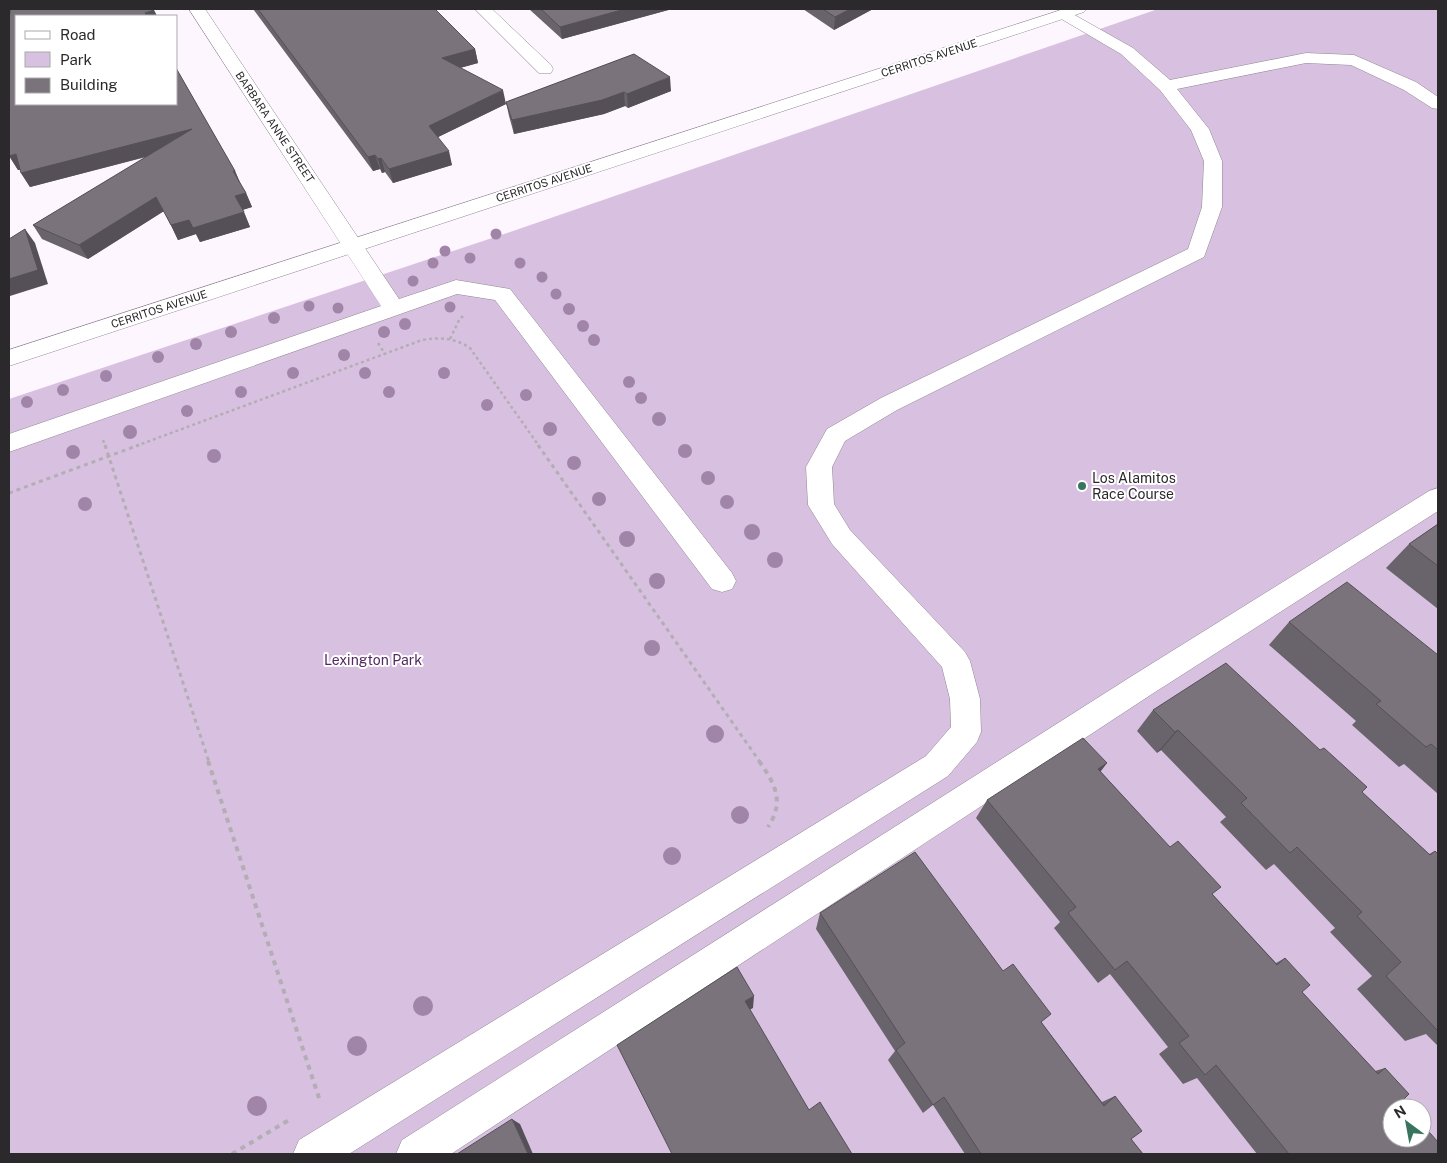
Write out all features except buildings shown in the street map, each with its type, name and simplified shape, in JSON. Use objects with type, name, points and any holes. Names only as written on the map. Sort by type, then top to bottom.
[{"type":"main road","name":"BARBARA ANNE STREET","points":[[197,9],[354,245],[394,309]]},
{"type":"main road","points":[[483,9],[545,69]]},
{"type":"main road","name":"CERRITOS AVENUE","points":[[9,358],[1072,11]]},
{"type":"main road","points":[[313,1154],[937,766],[966,732],[965,699],[955,661],[841,537],[821,505],[819,468],[836,435],[889,404],[1197,253],[1212,207],[1212,161],[1200,129],[1166,86],[1127,51],[1072,11]]},
{"type":"main road","points":[[1166,86],[1306,58],[1354,60],[1410,86],[1438,104]]},
{"type":"main road","points":[[9,443],[456,287],[502,294],[722,581]]},
{"type":"main road","points":[[416,1154],[1150,680],[1438,498]]},
{"type":"path","points":[[9,493],[422,340],[436,338],[462,342],[470,348],[767,773],[776,788],[778,802],[774,818],[765,831]]},
{"type":"path","points":[[94,413],[320,1101]]},
{"type":"path","points":[[312,1106],[329,1096]]},
{"type":"path","points":[[232,1154],[296,1115]]},
{"type":"green space","name":"Lexington Park","points":[[1158,9],[1438,9],[1438,1154],[9,1154],[9,399],[513,231]]},
{"type":"place","name":"Los Alamitos Race Course","points":[[1082,486]]}]
